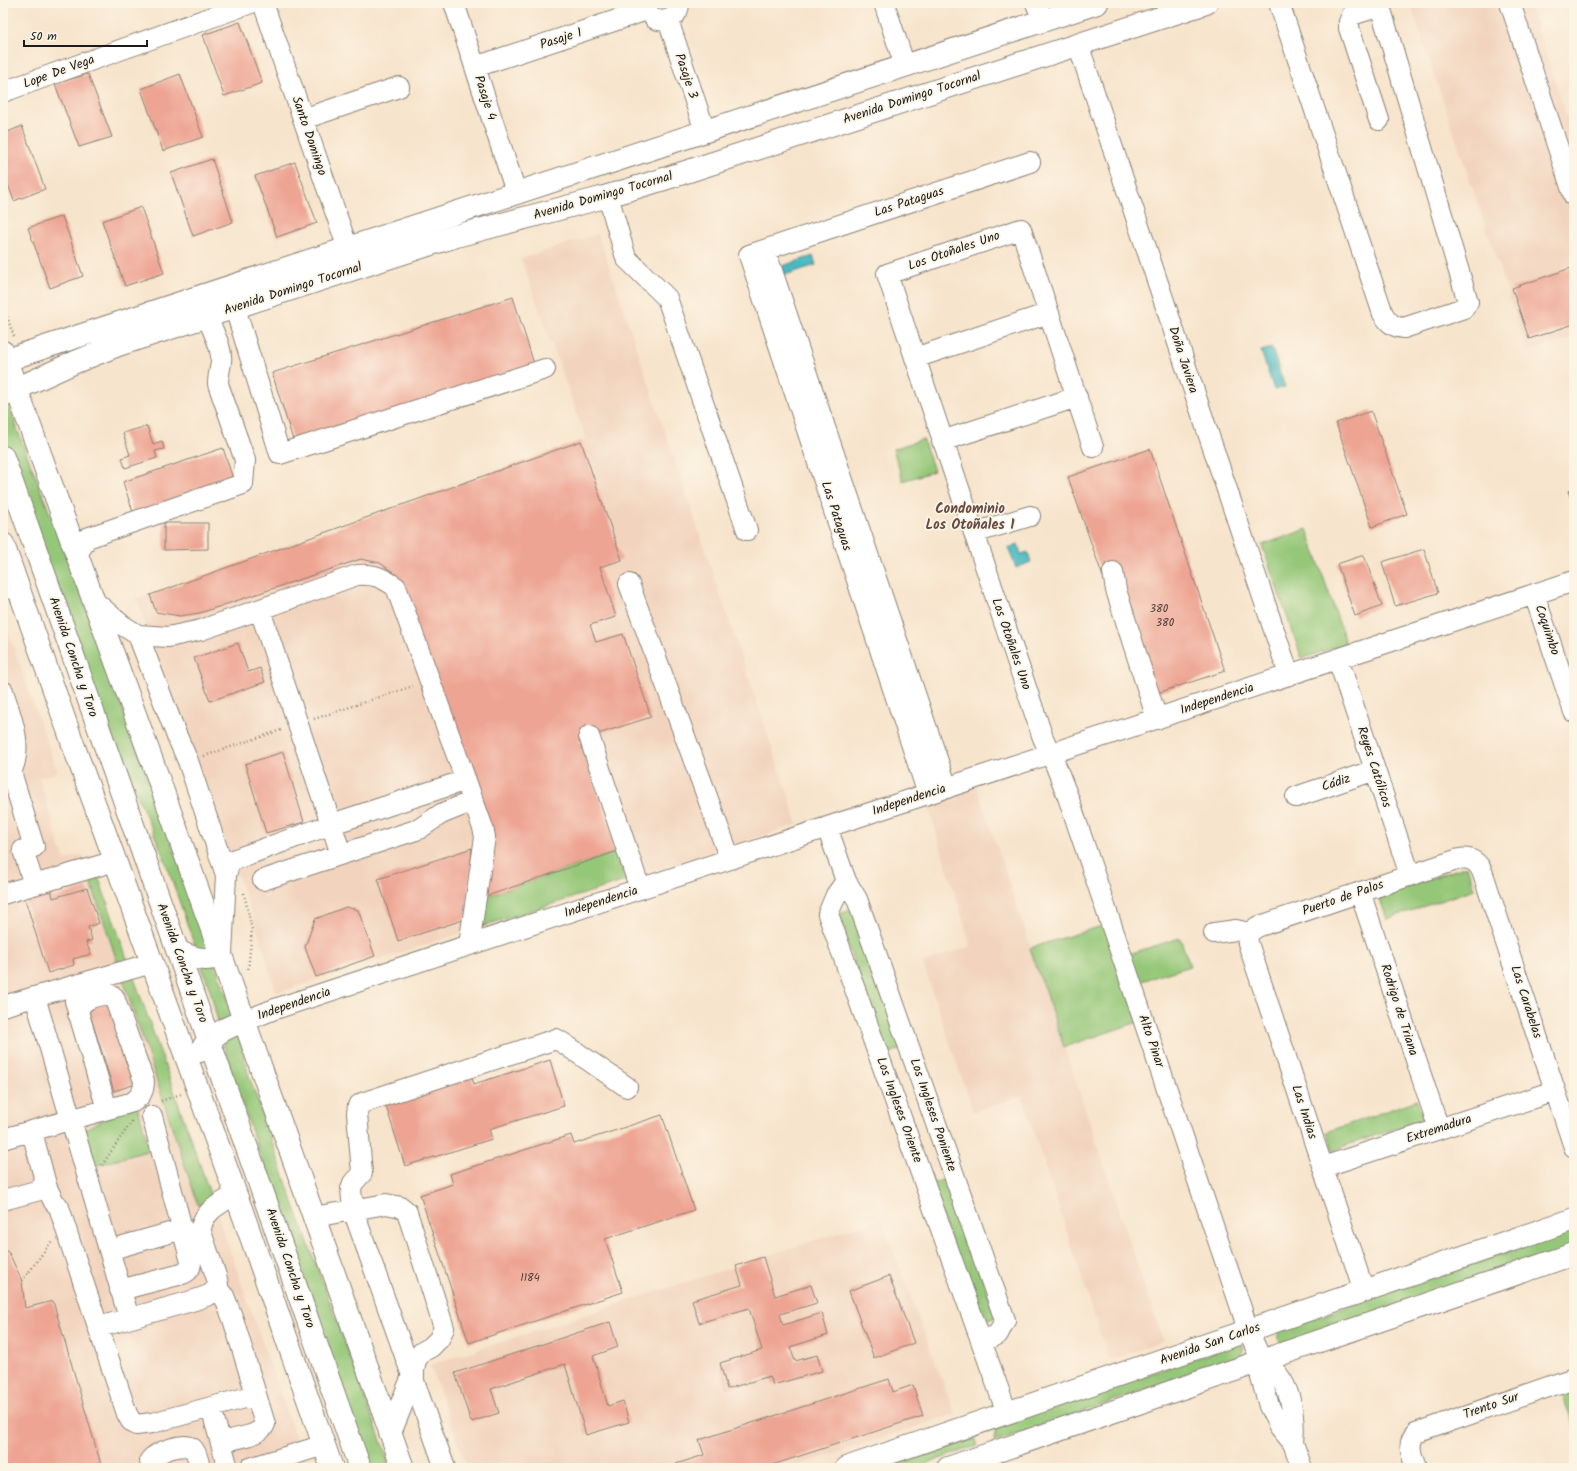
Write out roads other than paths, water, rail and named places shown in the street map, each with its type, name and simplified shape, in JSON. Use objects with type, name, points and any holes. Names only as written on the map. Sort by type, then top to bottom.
[{"type":"main road","name":"Avenida Domingo Tocornal","points":[[4,359],[21,355],[988,39],[1040,12],[1097,3]]},
{"type":"main road","name":"Avenida Domingo Tocornal","points":[[9,392],[73,363],[118,345],[207,316],[456,236],[605,197],[661,180],[1206,3]]},
{"type":"main road","points":[[988,39],[986,44],[987,56],[993,67],[998,70]]},
{"type":"main road","points":[[958,48],[968,56],[970,61],[972,74],[970,80]]},
{"type":"main road","points":[[769,110],[771,128],[779,142]]},
{"type":"main road","points":[[593,168],[594,184],[605,197]]},
{"type":"main road","points":[[4,359],[9,392],[77,555],[94,601],[222,956],[403,1468]]},
{"type":"main road","name":"Avenida Concha y Toro","points":[[3,457],[279,1235],[360,1468]]},
{"type":"main road","name":"Avenida Concha y Toro","points":[[5,554],[10,587],[74,747],[189,1068],[236,1194],[332,1468]]},
{"type":"main road","points":[[68,643],[74,747]]},
{"type":"main road","points":[[177,950],[190,957],[200,959],[222,956]]},
{"type":"main road","points":[[189,1068],[209,1039],[232,1025],[244,1021]]},
{"type":"main road","name":"Avenida San Carlos","points":[[846,1468],[1574,1219]]},
{"type":"main road","points":[[279,1235],[287,1337]]},
{"type":"main road","points":[[948,1468],[1574,1254]]},
{"type":"main road","points":[[390,1433],[413,1376]]},
{"type":"main road","points":[[976,1458],[985,1442],[987,1428],[986,1421]]},
{"type":"street","name":"Lope De Vega","points":[[3,92],[251,3]]},
{"type":"street","name":"Santo Domingo","points":[[263,3],[355,268]]},
{"type":"street","name":"Pasaje 4","points":[[454,3],[516,192]]},
{"type":"street","points":[[647,7],[653,18],[663,21],[676,15],[679,3]]},
{"type":"street","points":[[884,3],[905,66]]},
{"type":"street","points":[[1279,3],[1383,314],[1389,323],[1396,328],[1404,328],[1464,308],[1468,302],[1379,4],[1352,15],[1349,22],[1349,28],[1379,120]]},
{"type":"street","points":[[1510,3],[1574,196]]},
{"type":"street","name":"Pasaje 1","points":[[475,67],[647,7]]},
{"type":"street","name":"Pasaje 3","points":[[668,20],[705,131]]},
{"type":"street","name":"Doña Javiera","points":[[1078,44],[1289,675]]},
{"type":"street","points":[[303,119],[399,87]]},
{"type":"street","name":"Las Pataguas","points":[[928,794],[749,255],[1030,162]]},
{"type":"street","points":[[605,197],[626,258],[667,298],[747,530]]},
{"type":"street","name":"Los Otoñales Uno","points":[[1051,753],[1043,738],[887,274],[1021,229],[1093,447]]},
{"type":"street","name":"Las Pataguas","points":[[765,250],[947,788]]},
{"type":"street","points":[[235,308],[280,454],[545,369]]},
{"type":"street","points":[[915,358],[1049,313]]},
{"type":"street","points":[[77,555],[87,538],[243,484],[245,460],[218,384],[221,362],[220,351],[207,316]]},
{"type":"street","points":[[942,441],[1077,397]]},
{"type":"street","points":[[974,533],[1030,516]]},
{"type":"street","points":[[1112,572],[1116,590],[1157,719]]},
{"type":"street","points":[[94,601],[122,625],[138,635],[161,637],[181,635],[260,610],[357,575],[369,574],[381,576],[396,586],[485,837],[469,945]]},
{"type":"street","name":"Independencia","points":[[244,1021],[469,945],[1574,581]]},
{"type":"street","points":[[629,584],[730,859]]},
{"type":"street","name":"Coquimbo","points":[[1534,594],[1574,710]]},
{"type":"street","points":[[260,610],[341,854]]},
{"type":"street","points":[[138,635],[188,761],[226,875]]},
{"type":"street","name":"Reyes Católicos","points":[[1338,659],[1410,875]]},
{"type":"street","points":[[3,691],[16,732],[16,762],[11,772],[28,849],[34,885]]},
{"type":"street","points":[[589,736],[640,889]]},
{"type":"street","name":"Alto Pinar","points":[[1051,753],[1068,797],[1248,1330],[1262,1361]]},
{"type":"street","name":"Cádiz","points":[[1296,796],[1376,770]]},
{"type":"street","points":[[222,956],[226,875],[229,864],[233,860],[332,824],[466,780]]},
{"type":"street","points":[[263,880],[418,828],[442,814],[473,801]]},
{"type":"street","name":"Los Ingleses Poniente","points":[[827,827],[846,881],[857,899],[1005,1320],[998,1334],[982,1342]]},
{"type":"street","name":"Puerto de Palos","points":[[1249,933],[1257,927],[1459,858],[1473,860]]},
{"type":"street","name":"Las Carabelas","points":[[1473,860],[1478,864],[1483,874],[1574,1147]]},
{"type":"street","points":[[3,894],[115,861]]},
{"type":"street","name":"Los Ingleses Oriente","points":[[846,881],[836,895],[828,914],[1007,1413]]},
{"type":"street","name":"Rodrigo de Triana","points":[[1360,892],[1439,1129]]},
{"type":"street","points":[[1214,933],[1236,930],[1249,933]]},
{"type":"street","name":"Las Indias","points":[[1249,933],[1248,943],[1364,1291]]},
{"type":"street","points":[[3,1006],[152,963]]},
{"type":"street","points":[[70,987],[107,1109]]},
{"type":"street","points":[[3,1139],[32,1132],[132,1102],[143,1090],[144,1081],[114,998],[108,994],[88,999],[81,1005],[78,1014]]},
{"type":"street","points":[[35,997],[70,1121],[129,1318]]},
{"type":"street","points":[[445,1468],[353,1210],[353,1183],[362,1172],[357,1113],[358,1106],[362,1103],[556,1039],[627,1087]]},
{"type":"street","name":"Extremadura","points":[[1322,1167],[1555,1091]]},
{"type":"street","points":[[120,1290],[182,1274],[191,1266],[183,1229],[152,1116]]},
{"type":"street","points":[[32,1132],[48,1188],[54,1202],[59,1207],[65,1223],[71,1246],[99,1327],[118,1390],[131,1421],[136,1425],[147,1424],[211,1408],[256,1394]]},
{"type":"street","points":[[3,1200],[48,1188]]},
{"type":"street","points":[[99,1327],[195,1300],[209,1295],[217,1289],[218,1284],[201,1232],[201,1226],[203,1219],[213,1208],[236,1194]]},
{"type":"street","points":[[314,1217],[386,1204],[393,1204],[401,1207],[407,1212],[444,1328],[439,1339],[431,1347],[422,1352],[416,1360],[413,1376]]},
{"type":"street","points":[[109,1250],[183,1229]]},
{"type":"street","points":[[217,1289],[224,1296],[264,1421],[264,1428],[258,1433],[221,1442]]},
{"type":"street","points":[[1262,1361],[1277,1372],[1286,1389],[1294,1421],[1293,1443],[1302,1468]]},
{"type":"street","name":"Trento Sur","points":[[1416,1468],[1410,1449],[1412,1438],[1416,1433],[1574,1378]]},
{"type":"street","points":[[211,1408],[228,1468]]},
{"type":"street","points":[[151,1468],[150,1460],[153,1456],[184,1445],[194,1449],[200,1468]]},
{"type":"street","points":[[250,1468],[324,1445]]},
{"type":"water","points":[[813,256],[816,265],[785,275],[782,266]]},
{"type":"water","points":[[1272,348],[1285,387],[1274,390],[1261,351]]},
{"type":"water","points":[[1018,544],[1021,554],[1028,552],[1031,562],[1016,568],[1008,548]]},
{"type":"district","name":"Condominio Los Otoñales 1","points":[[970,518]]}]
